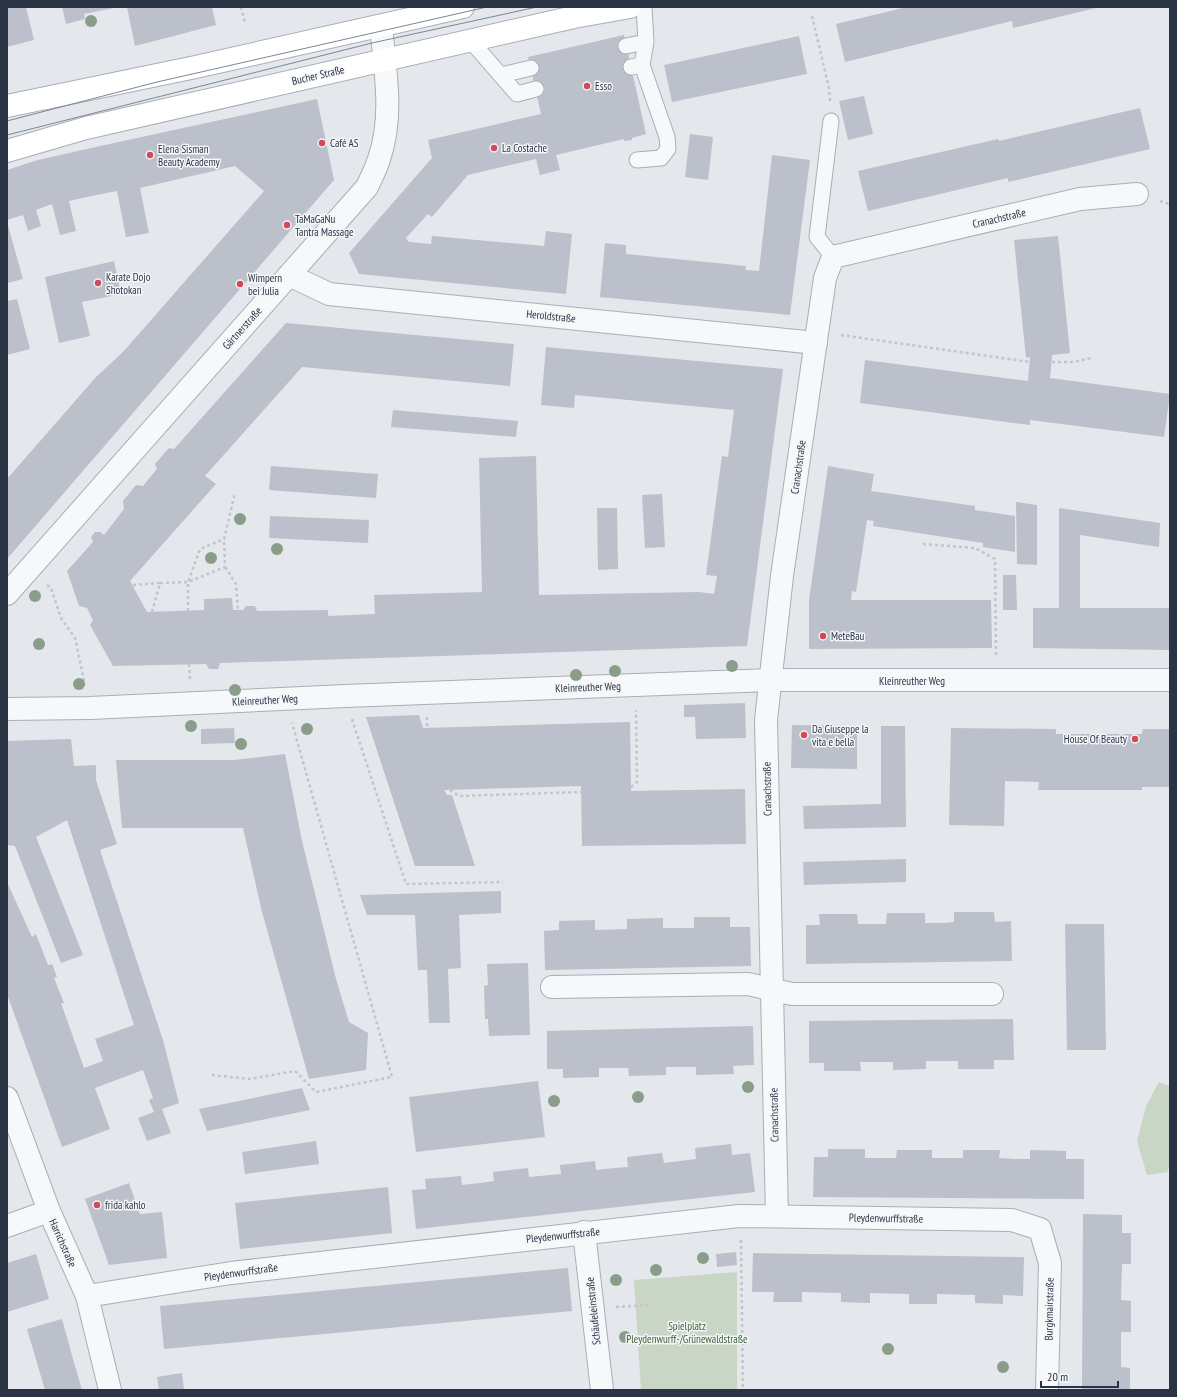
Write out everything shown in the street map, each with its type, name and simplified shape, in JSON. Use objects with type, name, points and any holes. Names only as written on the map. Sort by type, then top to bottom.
[{"type":"main road","points":[[7,106],[463,7]]},
{"type":"main road","name":"Bucher Straße","points":[[7,151],[86,128],[470,40],[574,17],[630,7]]},
{"type":"street","name":"Gärtnerstraße","points":[[7,594],[367,188],[380,158],[387,118],[388,98],[381,26]]},
{"type":"street","name":"Cranachstraße","points":[[777,1216],[766,720],[769,680],[825,278],[833,257],[1080,198],[1137,194]]},
{"type":"street","name":"Heroldstraße","points":[[289,275],[329,294],[817,337]]},
{"type":"street","name":"Kleinreuther Weg","points":[[7,709],[90,708],[286,700],[345,696],[769,680],[1170,680]]},
{"type":"street","points":[[552,987],[748,984],[792,994],[992,994]]},
{"type":"street","name":"Harrichstraße","points":[[7,1098],[49,1212],[87,1296],[110,1390]]},
{"type":"street","points":[[7,1226],[49,1212]]},
{"type":"street","name":"Pleydenwurffstraße","points":[[87,1296],[230,1273],[584,1232],[738,1216],[1012,1220],[1040,1229]]},
{"type":"street","name":"Burgkmairstraße","points":[[1040,1229],[1050,1263],[1047,1390]]},
{"type":"street","name":"Schäufeleinstraße","points":[[584,1232],[602,1390]]},
{"type":"lane","points":[[637,160],[661,158],[668,149],[667,137],[636,66],[646,42],[644,7]]},
{"type":"lane","points":[[470,40],[517,94],[536,89]]},
{"type":"lane","points":[[626,46],[646,42]]},
{"type":"lane","points":[[501,75],[531,68]]},
{"type":"lane","points":[[831,121],[817,237],[833,257]]},
{"type":"path","points":[[241,7],[245,24]]},
{"type":"path","points":[[812,16],[828,88]]},
{"type":"path","points":[[817,337],[1030,362]]},
{"type":"path","points":[[1052,362],[1074,362],[1091,358]]},
{"type":"path","points":[[235,493],[224,539],[225,567],[236,584],[238,610]]},
{"type":"path","points":[[188,611],[188,582],[200,549],[224,539]]},
{"type":"path","points":[[923,544],[975,548],[995,559],[997,681]]},
{"type":"path","points":[[133,585],[188,582],[225,567]]},
{"type":"path","points":[[27,570],[51,588],[61,618],[75,638],[90,708]]},
{"type":"path","points":[[152,612],[160,583]]},
{"type":"path","points":[[632,787],[637,782],[636,685]]},
{"type":"path","points":[[345,696],[406,884],[503,882]]},
{"type":"path","points":[[212,1075],[250,1079],[295,1071],[316,1092],[392,1077],[286,700]]},
{"type":"path","points":[[450,790],[459,796],[581,792]]},
{"type":"path","points":[[741,1244],[742,1390]]},
{"type":"path","points":[[593,1309],[648,1305]]},
{"type":"green space","points":[[1159,1082],[1170,1086],[1170,1159],[1168,1172],[1147,1175],[1137,1141],[1146,1106]]},
{"type":"green space","name":"Spielplatz Pleydenwurff-/Grünewaldstraße","points":[[737,1272],[737,1390],[641,1390],[634,1280]]},
{"type":"building","points":[[7,7],[26,7],[34,40],[7,47]]},
{"type":"building","points":[[62,7],[114,8],[84,14],[85,19],[66,24]]},
{"type":"building","points":[[127,7],[212,7],[216,25],[135,46]]},
{"type":"building","points":[[907,7],[1096,8],[1013,28],[1012,21],[845,62],[836,24]]},
{"type":"building","points":[[624,35],[646,134],[632,138],[632,140],[624,141],[624,139],[556,155],[560,170],[540,175],[536,159],[468,175],[432,217],[428,214],[406,238],[409,242],[431,244],[432,236],[544,246],[546,231],[572,234],[566,294],[359,274],[349,253],[432,158],[428,140],[541,114],[528,57]]},
{"type":"building","points":[[799,36],[807,74],[672,102],[664,65]]},
{"type":"building","points":[[864,96],[873,134],[848,140],[839,101]]},
{"type":"building","points":[[317,99],[334,180],[7,559],[7,479],[96,377],[124,351],[264,191],[235,166],[140,188],[149,233],[126,237],[117,191],[96,195],[69,201],[76,231],[60,235],[52,204],[36,210],[41,226],[28,231],[23,215],[7,220],[7,170],[38,160]]},
{"type":"building","points":[[1140,108],[1150,149],[1008,182],[1008,178],[868,211],[858,171],[998,139],[999,141]]},
{"type":"building","points":[[690,134],[713,137],[708,180],[685,177]]},
{"type":"building","points":[[772,155],[810,160],[790,315],[600,297],[605,243],[626,245],[626,254],[746,266],[745,270],[759,271]]},
{"type":"building","points":[[7,222],[23,279],[7,283]]},
{"type":"building","points":[[1058,236],[1070,353],[1052,355],[1050,378],[1170,394],[1164,437],[1030,420],[1030,425],[860,403],[865,360],[1028,381],[1030,357],[1026,358],[1014,240]]},
{"type":"building","points":[[114,261],[121,294],[82,302],[90,336],[59,343],[45,277]]},
{"type":"building","points":[[17,299],[30,349],[7,355],[7,301]]},
{"type":"building","points":[[286,323],[514,344],[510,386],[302,367],[205,476],[216,484],[130,581],[147,612],[204,610],[204,599],[232,598],[233,610],[243,610],[246,606],[255,606],[257,611],[328,610],[328,616],[375,614],[374,595],[482,592],[479,458],[536,456],[539,595],[699,592],[714,594],[717,576],[706,575],[722,456],[728,457],[734,410],[575,395],[574,408],[541,405],[546,347],[783,369],[747,646],[220,663],[218,669],[209,669],[206,664],[113,666],[90,625],[93,620],[87,608],[79,606],[67,571],[93,542],[91,537],[95,532],[100,532],[104,535],[124,509],[123,501],[136,485],[143,486],[157,469],[155,464],[169,448],[174,449]]},
{"type":"building","points":[[393,410],[518,421],[516,437],[391,427]]},
{"type":"building","points":[[271,466],[378,474],[376,498],[269,490]]},
{"type":"building","points":[[828,466],[874,474],[871,491],[975,506],[975,510],[1015,516],[1015,552],[983,547],[983,543],[873,526],[874,521],[867,520],[856,592],[852,591],[851,600],[991,600],[992,648],[809,649],[809,600]]},
{"type":"building","points":[[662,494],[665,547],[645,548],[642,495]]},
{"type":"building","points":[[1016,502],[1037,505],[1037,565],[1017,564]]},
{"type":"building","points":[[597,508],[617,508],[618,569],[598,570]]},
{"type":"building","points":[[1059,508],[1160,523],[1159,547],[1080,535],[1080,608],[1170,608],[1170,650],[1033,648],[1033,608],[1059,608]]},
{"type":"building","points":[[270,516],[369,520],[368,543],[269,538]]},
{"type":"building","points":[[1003,575],[1016,575],[1017,610],[1003,610]]},
{"type":"building","points":[[745,703],[746,738],[696,739],[695,717],[684,717],[684,705]]},
{"type":"building","points":[[419,715],[423,728],[630,722],[631,791],[745,789],[746,844],[582,846],[581,786],[444,790],[447,795],[452,795],[475,866],[415,866],[366,717]]},
{"type":"building","points":[[792,725],[857,726],[857,769],[791,768]]},
{"type":"building","points":[[881,726],[905,726],[906,827],[804,829],[803,806],[881,804]]},
{"type":"building","points":[[234,728],[235,743],[201,744],[201,729]]},
{"type":"building","points":[[951,728],[1056,729],[1056,734],[1142,734],[1143,729],[1170,729],[1170,787],[1142,787],[1142,790],[1038,790],[1039,782],[1005,781],[1004,826],[949,825]]},
{"type":"building","points":[[71,739],[74,766],[96,765],[96,780],[117,844],[100,850],[163,1040],[179,1103],[162,1109],[171,1133],[147,1141],[138,1118],[154,1112],[149,1100],[153,1098],[143,1070],[95,1088],[110,1129],[62,1147],[7,994],[7,882],[32,937],[36,934],[48,965],[52,964],[57,977],[54,978],[64,1003],[61,1003],[84,1068],[103,1061],[95,1039],[134,1025],[67,820],[36,837],[83,955],[61,963],[15,846],[7,845],[7,741]]},
{"type":"building","points":[[285,754],[302,841],[336,979],[349,1022],[368,1033],[366,1070],[309,1079],[262,912],[243,828],[122,828],[116,760],[234,760]]},
{"type":"building","points":[[906,859],[906,882],[804,885],[803,862]]},
{"type":"building","points":[[501,891],[501,913],[459,915],[461,968],[448,969],[450,1023],[429,1023],[427,970],[418,970],[415,915],[367,915],[360,895]]},
{"type":"building","points":[[954,912],[994,912],[995,922],[1011,921],[1012,961],[806,964],[806,925],[820,925],[819,914],[857,914],[858,924],[886,924],[887,913],[925,913],[925,923],[943,923],[954,922]]},
{"type":"building","points":[[694,917],[730,917],[730,927],[750,927],[751,966],[545,970],[544,931],[559,930],[559,921],[595,920],[595,930],[627,929],[627,919],[663,918],[663,928],[694,928]]},
{"type":"building","points":[[1065,924],[1104,924],[1106,1050],[1067,1050]]},
{"type":"building","points":[[528,963],[530,1035],[489,1036],[488,1019],[485,1019],[484,986],[488,985],[487,964]]},
{"type":"building","points":[[1013,1019],[1014,1060],[994,1060],[994,1069],[958,1069],[958,1061],[926,1061],[926,1069],[893,1070],[893,1062],[860,1062],[861,1071],[824,1071],[824,1063],[809,1063],[809,1021]]},
{"type":"building","points":[[753,1026],[754,1065],[733,1066],[734,1074],[696,1075],[696,1067],[666,1067],[666,1075],[629,1076],[628,1068],[599,1068],[599,1077],[563,1078],[563,1069],[547,1069],[547,1031]]},
{"type":"building","points":[[538,1081],[545,1137],[416,1152],[409,1097]]},
{"type":"building","points":[[302,1088],[310,1110],[207,1131],[199,1109]]},
{"type":"building","points":[[316,1141],[319,1164],[245,1174],[242,1152]]},
{"type":"building","points":[[731,1144],[732,1155],[750,1153],[755,1192],[416,1229],[412,1190],[426,1189],[425,1179],[461,1176],[462,1185],[494,1181],[493,1172],[528,1168],[529,1177],[561,1174],[560,1165],[595,1161],[596,1170],[628,1167],[627,1157],[662,1153],[664,1163],[696,1159],[695,1148]]},
{"type":"building","points":[[828,1149],[865,1149],[865,1158],[896,1158],[897,1150],[932,1150],[932,1158],[963,1158],[963,1150],[1000,1150],[999,1158],[1017,1159],[1030,1159],[1030,1150],[1066,1151],[1066,1159],[1084,1159],[1084,1199],[813,1197],[814,1157],[828,1157]]},
{"type":"building","points":[[129,1183],[140,1214],[162,1212],[167,1258],[109,1265],[85,1199]]},
{"type":"building","points":[[388,1187],[392,1233],[240,1249],[235,1203]]},
{"type":"building","points":[[1083,1214],[1122,1215],[1122,1233],[1131,1233],[1131,1264],[1122,1264],[1121,1300],[1131,1301],[1131,1332],[1121,1332],[1121,1367],[1130,1368],[1130,1390],[1082,1390]]},
{"type":"building","points":[[736,1252],[737,1265],[717,1267],[716,1254]]},
{"type":"building","points":[[753,1253],[1024,1257],[1023,1296],[1003,1295],[1003,1304],[975,1303],[975,1295],[937,1294],[937,1304],[909,1304],[909,1294],[870,1293],[870,1303],[841,1302],[841,1293],[802,1292],[802,1302],[773,1302],[774,1292],[752,1292]]},
{"type":"building","points":[[36,1254],[49,1299],[7,1312],[7,1263]]},
{"type":"building","points":[[568,1268],[572,1311],[164,1349],[160,1306]]},
{"type":"building","points":[[62,1319],[82,1390],[45,1390],[27,1329]]},
{"type":"building","points":[[182,1373],[184,1390],[159,1390],[157,1377]]},
{"type":"tram line","points":[[7,121],[157,82],[487,7]]},
{"type":"tram line","points":[[7,135],[372,43],[537,7]]},
{"type":"place","name":"Esso","points":[[587,86]]},
{"type":"place","name":"Café AS","points":[[322,143]]},
{"type":"place","name":"La Costache","points":[[494,148]]},
{"type":"place","name":"Elena Sisman Beauty Academy","points":[[150,155]]},
{"type":"place","name":"TaMaGaNu Tantra Massage","points":[[287,225]]},
{"type":"place","name":"Karate Dojo Shotokan","points":[[98,283]]},
{"type":"place","name":"Wimpern bei Julia","points":[[240,284]]},
{"type":"place","name":"MeteBau","points":[[823,636]]},
{"type":"place","name":"Da Giuseppe la vita e bella","points":[[804,735]]},
{"type":"place","name":"House Of Beauty","points":[[1135,739]]},
{"type":"place","name":"frida kahlo","points":[[97,1205]]}]
